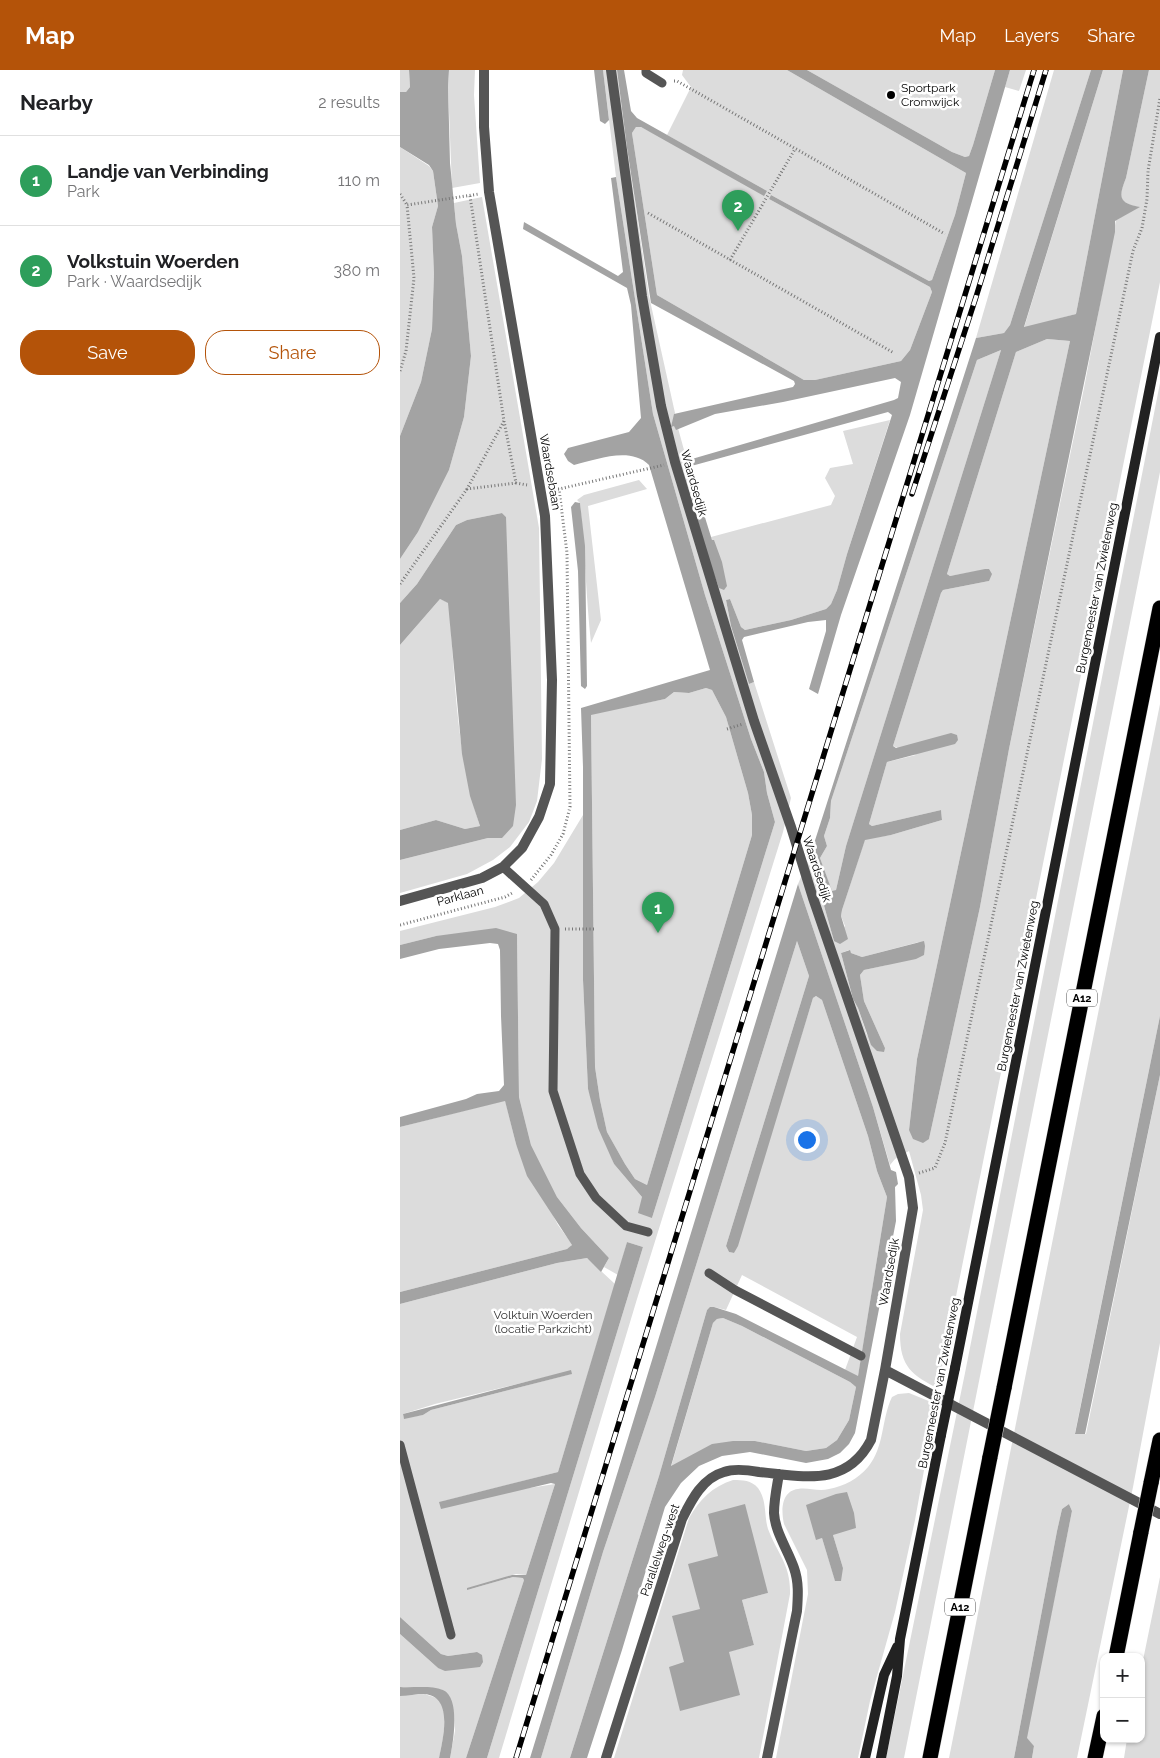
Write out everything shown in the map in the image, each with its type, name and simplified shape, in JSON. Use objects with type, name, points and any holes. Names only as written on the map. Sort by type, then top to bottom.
[{"type":"highway","name":"A12","points":[[930,1758],[1160,608]]},
{"type":"highway","points":[[1117,1653],[1160,1440]]},
{"type":"highway","points":[[1095,1758],[1100,1735]]},
{"type":"main road","name":"Burgemeester van Zwietenweg","points":[[881,1758],[897,1676],[900,1639],[1160,337]]},
{"type":"main road","name":"Burgemeester van Zwietenweg","points":[[865,1758],[884,1674],[900,1639]]},
{"type":"street","name":"Waardsebaan","points":[[484,70],[484,126],[489,192],[545,516],[552,680],[550,784],[539,817],[522,848],[503,867]]},
{"type":"street","name":"Waardsedijk","points":[[610,70],[642,296],[661,406],[674,462],[754,721],[909,1177],[913,1208],[885,1370]]},
{"type":"street","name":"Parklaan","points":[[400,901],[482,878],[503,867]]},
{"type":"street","name":"Parallelweg-west","points":[[606,1758],[682,1520],[691,1500],[706,1482],[724,1472],[742,1470],[810,1478],[825,1476],[854,1463],[871,1440],[885,1370]]},
{"type":"street","points":[[885,1370],[1160,1514]]},
{"type":"street","points":[[767,1758],[797,1611],[798,1587],[794,1568],[781,1540],[774,1514],[779,1474]]},
{"type":"lane","points":[[646,70],[646,73],[662,83]]},
{"type":"lane","points":[[503,867],[544,904],[554,929],[553,1091],[580,1174],[596,1198],[626,1226],[648,1232]]},
{"type":"lane","points":[[709,1273],[735,1290],[861,1356]]},
{"type":"lane","points":[[400,1446],[452,1635]]},
{"type":"path","points":[[662,83],[677,81],[945,234]]},
{"type":"path","points":[[909,1177],[934,1168],[944,1143],[1133,251],[1142,228],[1147,199],[1148,171],[1160,98]]},
{"type":"path","points":[[730,260],[795,149]]},
{"type":"path","points":[[400,194],[407,205],[414,278],[406,351],[400,371]]},
{"type":"path","points":[[470,196],[504,421],[516,483]]},
{"type":"path","points":[[407,205],[464,197]]},
{"type":"path","points":[[648,213],[894,353]]},
{"type":"path","points":[[400,584],[467,489],[504,421]]},
{"type":"path","points":[[467,489],[516,483],[540,488],[559,489],[672,463]]},
{"type":"path","points":[[727,729],[749,722]]},
{"type":"path","name":"Parklaan","points":[[400,925],[505,897],[525,886]]},
{"type":"path","points":[[575,929],[596,929]]},
{"type":"green space","points":[[400,70],[409,70],[410,87],[406,92],[400,92]]},
{"type":"green space","points":[[449,70],[475,70],[474,95],[480,183],[452,188],[448,86]]},
{"type":"green space","points":[[603,70],[617,70],[649,296],[675,413],[673,421],[676,429],[678,428],[687,461],[685,461],[687,466],[689,466],[694,482],[688,483],[705,550],[712,541],[711,537],[831,505],[835,496],[825,478],[830,468],[853,464],[843,431],[890,420],[831,604],[826,609],[791,620],[745,630],[741,627],[730,599],[726,600],[731,626],[749,684],[754,682],[791,798],[783,832],[637,1299],[499,1758],[487,1758],[643,1247],[627,1242],[618,1275],[604,1267],[609,1258],[581,1228],[557,1197],[531,1145],[519,1097],[517,934],[436,936],[400,945],[400,931],[495,907],[519,898],[538,882],[554,863],[583,815],[583,980],[588,1089],[614,1164],[642,1197],[652,1218],[775,822],[767,793],[764,772],[751,739],[705,595],[653,414],[616,177]]},
{"type":"green space","points":[[683,70],[787,70],[966,173],[955,215],[932,280],[929,281],[771,195],[769,199],[930,287],[932,292],[910,350],[901,361],[815,380],[804,380],[657,295],[632,133],[636,127],[641,127],[767,191],[667,135],[691,87],[682,75]]},
{"type":"green space","points":[[807,70],[995,70],[973,145],[969,156],[965,157],[952,152]]},
{"type":"green space","points":[[1010,70],[1026,70],[1019,91],[1005,87]]},
{"type":"green space","points":[[1054,70],[1091,70],[1010,325],[1004,333],[976,338]]},
{"type":"green space","points":[[1103,70],[1123,70],[1076,314],[1024,328]]},
{"type":"green space","points":[[1149,70],[1160,70],[1160,282],[943,1361],[939,1389],[909,1369],[902,1355],[900,1334],[923,1210],[921,1195],[909,1151],[895,1159],[890,1165],[873,1107],[798,884],[810,856],[834,941],[845,926],[841,916],[842,910],[865,839],[891,835],[942,820],[941,810],[872,826],[869,824],[887,762],[916,755],[893,746],[941,593],[943,590],[989,581],[989,569],[950,576],[947,574],[1016,352],[1047,339],[1070,341],[917,1059],[909,1130],[929,1139],[980,907],[1009,749],[1084,388],[1116,220],[1139,207],[1127,203],[1122,198],[1121,194]],"holes":[[[919,942],[887,965],[864,970],[860,975],[864,1001],[885,1048],[867,1035],[853,999],[841,953],[849,950],[851,953],[862,957]]]},
{"type":"green space","points":[[400,147],[429,166],[433,171],[438,206],[432,227],[434,274],[432,329],[421,382],[400,436]]},
{"type":"green space","points":[[482,197],[539,528],[542,759],[537,801],[529,822],[510,847],[493,860],[467,874],[400,893],[400,860],[488,838],[502,838],[506,517],[502,513],[467,520],[456,525],[417,584],[400,603],[400,559],[418,532],[449,470],[464,417],[471,356],[462,256],[454,203]]},
{"type":"green space","points":[[1001,350],[846,846],[836,890],[832,892],[820,858],[827,846],[824,836],[830,818],[831,801],[977,360]]},
{"type":"green space","points":[[1160,383],[1160,472],[904,1758],[886,1758],[965,1373]]},
{"type":"green space","points":[[639,480],[647,489],[588,506],[601,620],[591,643],[580,503],[577,500],[584,495]]},
{"type":"green space","points":[[440,599],[449,603],[461,744],[472,799],[480,826],[465,829],[436,820],[400,830],[400,645]]},
{"type":"green space","points":[[706,688],[712,690],[726,717],[748,793],[752,815],[752,835],[647,1185],[635,1179],[607,1132],[595,1067],[591,714],[665,699],[674,692],[689,693]]},
{"type":"green space","points":[[1160,704],[1160,1016],[1075,1433],[1086,1434],[1160,1075],[1160,1343],[1133,1487],[1077,1758],[1032,1758],[1034,1746],[1026,1738],[1072,1511],[1069,1504],[1062,1509],[1057,1531],[1014,1758],[949,1758]]},
{"type":"green space","points":[[797,941],[809,976],[726,1246],[729,1252],[734,1253],[813,998],[816,996],[822,1000],[887,1197],[858,1377],[845,1370],[857,1337],[742,1275],[726,1310],[714,1307],[707,1310],[659,1476],[570,1758],[541,1758],[603,1552],[655,1397]]},
{"type":"green space","points":[[505,1101],[506,1104],[516,1144],[558,1225],[572,1244],[571,1247],[400,1292],[400,1127]]},
{"type":"green space","name":"Volktuin Woerden (locatie Parkzicht)","points":[[587,1258],[615,1284],[558,1472],[440,1502],[555,1484],[526,1575],[516,1574],[467,1590],[513,1577],[524,1578],[466,1758],[450,1758],[455,1731],[454,1712],[443,1690],[400,1687],[400,1634],[438,1668],[477,1652],[448,1656],[441,1654],[400,1617],[400,1304],[557,1263]],"holes":[[[571,1371],[571,1374],[431,1410],[423,1415],[404,1418],[403,1414],[435,1404]]]},
{"type":"green space","points":[[723,1318],[850,1382],[856,1387],[849,1420],[837,1440],[826,1448],[806,1451],[755,1441],[671,1467],[713,1323],[717,1319]]},
{"type":"green space","points":[[909,1393],[936,1404],[915,1520],[895,1612],[870,1701],[858,1758],[776,1758],[808,1594],[807,1570],[784,1524],[783,1508],[785,1498],[788,1493],[802,1489],[825,1490],[835,1488],[860,1475],[873,1459],[880,1442],[892,1397],[898,1394]],"holes":[[[833,1535],[843,1568],[835,1580],[822,1538],[816,1539]]]},
{"type":"green space","points":[[733,1480],[743,1480],[753,1483],[758,1488],[764,1503],[768,1529],[786,1568],[790,1584],[790,1594],[759,1758],[614,1758],[689,1518],[707,1494]],"holes":[[[719,1556],[768,1593],[742,1600],[754,1645],[669,1667],[684,1663],[700,1609]]]},
{"type":"green space","points":[[1160,1577],[1160,1758],[1124,1758],[1126,1743],[1145,1743],[1144,1653]]},
{"type":"green space","points":[[425,1694],[440,1701],[443,1706],[444,1729],[439,1758],[400,1758],[400,1696]]},
{"type":"shaded area","points":[[409,70],[449,70],[450,163],[456,224],[462,256],[471,356],[464,417],[449,470],[418,532],[400,559],[400,436],[421,382],[432,329],[434,274],[432,227],[438,206],[433,171],[429,165],[400,147],[400,92],[406,92],[410,87]]},
{"type":"shaded area","points":[[594,70],[603,70],[609,120],[605,124],[600,121]]},
{"type":"shaded area","points":[[617,70],[624,70],[631,111],[637,118],[767,191],[764,196],[641,127],[636,127],[632,133],[657,295],[804,380],[815,380],[901,361],[910,350],[932,292],[930,287],[769,199],[771,195],[929,281],[932,280],[955,215],[966,173],[787,70],[807,70],[952,152],[965,157],[969,156],[973,145],[995,70],[1010,70],[910,415],[841,615],[818,694],[809,689],[826,631],[826,620],[808,622],[744,637],[742,640],[754,682],[749,684],[731,626],[726,600],[730,599],[741,627],[745,630],[791,620],[826,609],[831,604],[892,415],[888,412],[695,465],[687,466],[685,461],[894,400],[898,398],[901,382],[895,378],[783,402],[715,414],[676,430],[674,426],[671,427],[674,414],[793,387],[795,384],[794,381],[651,303]]},
{"type":"shaded area","points":[[1091,70],[1103,70],[1024,327],[1076,314],[1123,70],[1149,70],[1121,195],[1128,204],[1140,207],[1115,221],[1115,232],[1009,749],[980,907],[929,1139],[923,1143],[913,1139],[909,1130],[917,1059],[1070,341],[1047,339],[1016,352],[947,574],[950,576],[989,569],[992,574],[989,581],[943,590],[941,593],[893,746],[896,748],[951,733],[957,735],[958,740],[955,744],[887,762],[869,824],[872,826],[941,810],[942,820],[891,835],[865,840],[842,910],[841,916],[848,939],[840,944],[834,941],[810,856],[976,338],[1004,333],[1010,325]],"holes":[[[1001,350],[846,846],[836,890],[832,891],[820,858],[827,846],[824,836],[830,818],[831,801],[977,360]]]},
{"type":"shaded area","points":[[616,177],[653,414],[705,595],[751,739],[764,772],[767,793],[775,822],[652,1218],[638,1213],[642,1197],[614,1164],[598,1128],[588,1089],[583,980],[583,767],[581,708],[710,670],[649,465],[641,459],[623,455],[574,465],[568,461],[564,454],[568,448],[629,432],[641,418],[631,305],[627,288],[523,229],[524,222],[618,276],[623,272],[611,178]],"holes":[[[706,688],[712,690],[726,717],[748,793],[752,815],[752,835],[647,1185],[635,1179],[607,1132],[595,1067],[591,715],[665,699],[674,692],[689,693]]]},
{"type":"shaded area","points":[[688,482],[694,482],[712,540],[714,540],[722,562],[727,586],[724,590],[719,588],[705,550]]},
{"type":"shaded area","points":[[575,502],[580,503],[585,546],[587,686],[585,689],[581,686],[578,571],[571,507]]},
{"type":"shaded area","points":[[502,513],[506,517],[516,805],[513,826],[502,838],[488,838],[400,860],[400,830],[436,820],[465,829],[480,826],[470,796],[462,754],[448,603],[440,599],[400,645],[400,603],[417,584],[456,525],[467,520]]},
{"type":"shaded area","points":[[798,884],[873,1107],[891,1170],[896,1172],[898,1184],[895,1187],[896,1221],[855,1433],[849,1444],[840,1453],[828,1459],[806,1463],[750,1452],[722,1456],[699,1466],[681,1483],[665,1507],[587,1758],[570,1758],[659,1476],[707,1310],[710,1307],[714,1307],[736,1314],[858,1376],[887,1197],[822,1000],[816,996],[813,998],[738,1246],[734,1253],[729,1252],[726,1246],[809,976],[797,941],[655,1397],[603,1552],[541,1758],[530,1758]],"holes":[[[723,1318],[850,1382],[856,1387],[849,1420],[837,1440],[826,1448],[806,1451],[755,1441],[733,1441],[712,1444],[671,1466],[713,1323],[717,1319]]]},
{"type":"shaded area","points":[[496,928],[517,934],[519,1097],[531,1145],[557,1197],[581,1228],[609,1258],[601,1272],[587,1258],[557,1263],[400,1304],[400,1292],[567,1249],[572,1245],[527,1176],[516,1144],[505,1101],[400,1127],[400,1117],[466,1099],[477,1094],[499,1091],[504,1085],[500,950],[498,944],[490,943],[439,949],[400,959],[400,945],[436,936]]},
{"type":"shaded area","points":[[924,941],[924,955],[916,959],[864,970],[860,975],[864,1001],[885,1048],[884,1052],[877,1051],[871,1045],[853,999],[841,953],[850,950],[851,953],[862,957]]},
{"type":"shaded area","points":[[1160,1016],[1160,1075],[1085,1434],[1075,1434]]},
{"type":"shaded area","points":[[627,1242],[643,1247],[487,1758],[466,1758],[524,1580],[523,1578],[513,1577],[467,1590],[467,1588],[512,1575],[526,1575],[555,1484],[551,1483],[441,1509],[439,1502],[558,1472]]},
{"type":"shaded area","points":[[571,1370],[572,1374],[431,1410],[423,1415],[404,1419],[403,1414]]},
{"type":"shaded area","points":[[847,1492],[854,1513],[856,1528],[833,1535],[843,1568],[841,1581],[835,1581],[822,1538],[816,1540],[806,1505]]},
{"type":"shaded area","points":[[745,1504],[768,1593],[742,1600],[754,1645],[729,1652],[740,1695],[680,1711],[669,1667],[684,1662],[672,1616],[700,1609],[688,1564],[718,1556],[708,1514]]},
{"type":"shaded area","points":[[1069,1504],[1072,1511],[1027,1738],[1034,1746],[1032,1758],[1014,1758],[1057,1531],[1062,1509]]},
{"type":"shaded area","points":[[400,1617],[441,1654],[448,1656],[477,1652],[482,1655],[483,1662],[480,1667],[445,1671],[438,1668],[400,1634]]},
{"type":"shaded area","points":[[400,1687],[433,1688],[443,1690],[449,1695],[454,1711],[453,1742],[450,1758],[439,1758],[444,1729],[443,1710],[440,1702],[424,1694],[400,1696]]},
{"type":"railway","points":[[516,1758],[1034,70]]},
{"type":"railway","points":[[912,494],[976,297],[1046,70]]},
{"type":"place","name":"Sportpark Cromwijck","points":[[891,95]]},
{"type":"place","name":"Volkstuin Woerden","points":[[738,231]]},
{"type":"place","name":"Landje van Verbinding","points":[[658,933]]}]
